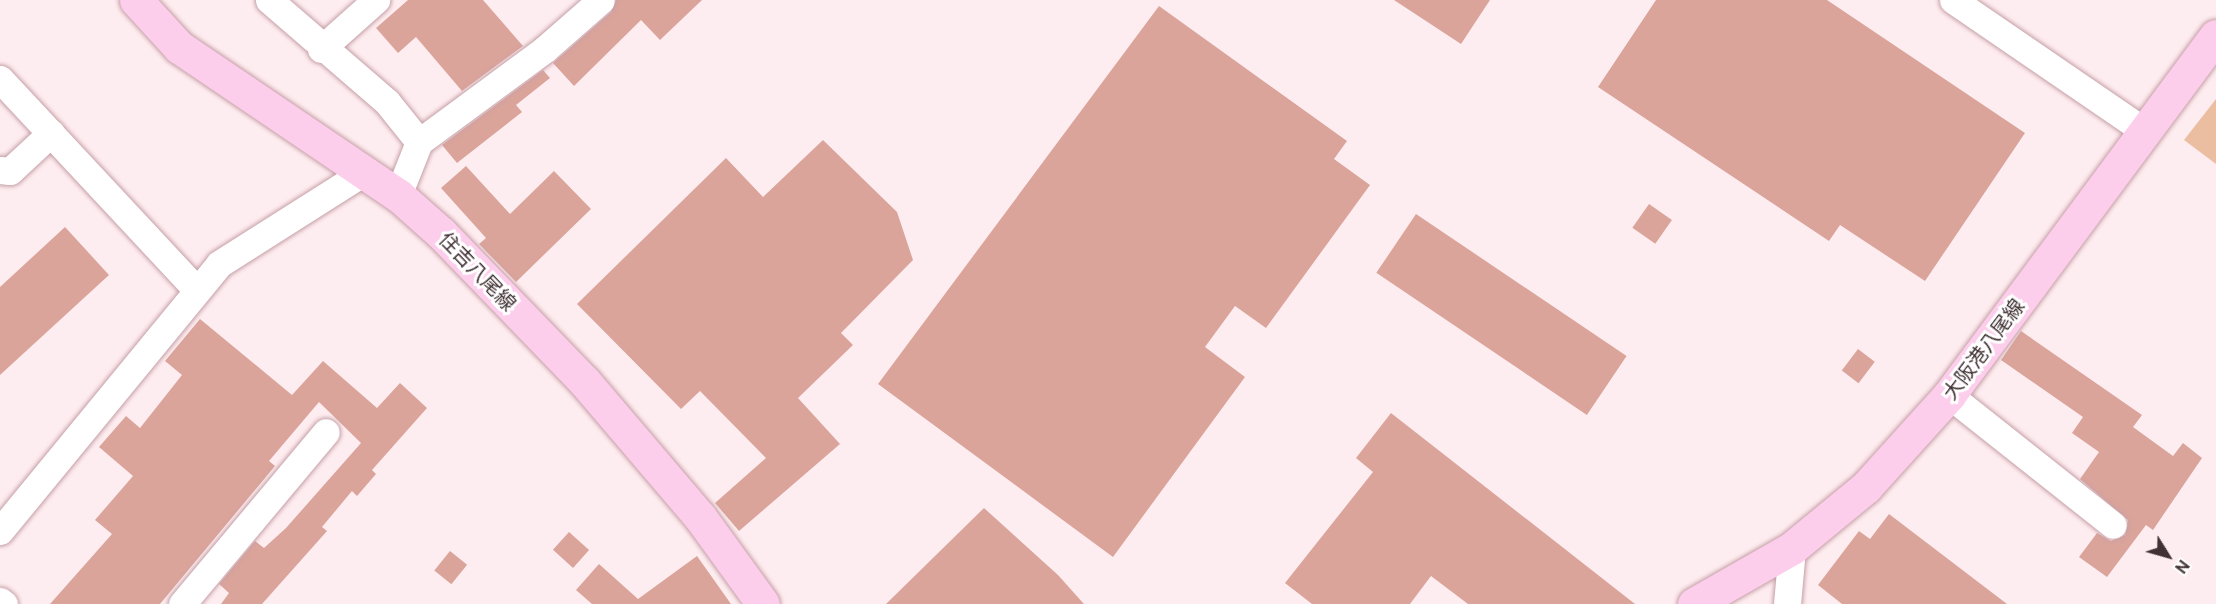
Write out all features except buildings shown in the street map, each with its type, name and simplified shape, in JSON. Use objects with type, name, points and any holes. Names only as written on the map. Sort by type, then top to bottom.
[{"type":"main road","name":"住吉八尾線","points":[[136,0],[179,47],[221,79],[398,195],[585,382],[700,517],[763,604]]},
{"type":"main road","name":"大阪港八尾線","points":[[1694,604],[1792,548],[1866,487],[1949,395],[2216,36]]},
{"type":"street","points":[[269,0],[321,50],[387,102],[419,142]]},
{"type":"street","points":[[321,50],[376,0]]},
{"type":"street","points":[[398,195],[419,142],[545,49],[601,0]]},
{"type":"street","points":[[1953,0],[2144,131]]},
{"type":"street","points":[[0,79],[197,290]]},
{"type":"street","points":[[0,170],[10,171],[51,133]]},
{"type":"street","points":[[0,531],[219,264],[364,172]]},
{"type":"street","points":[[1949,395],[2113,525]]},
{"type":"street","points":[[182,604],[326,432]]},
{"type":"street","points":[[1788,604],[1792,548]]},
{"type":"street","points":[[0,601],[4,604]]},
{"type":"shaded area","points":[[2216,99],[2216,164],[2184,140]]}]
